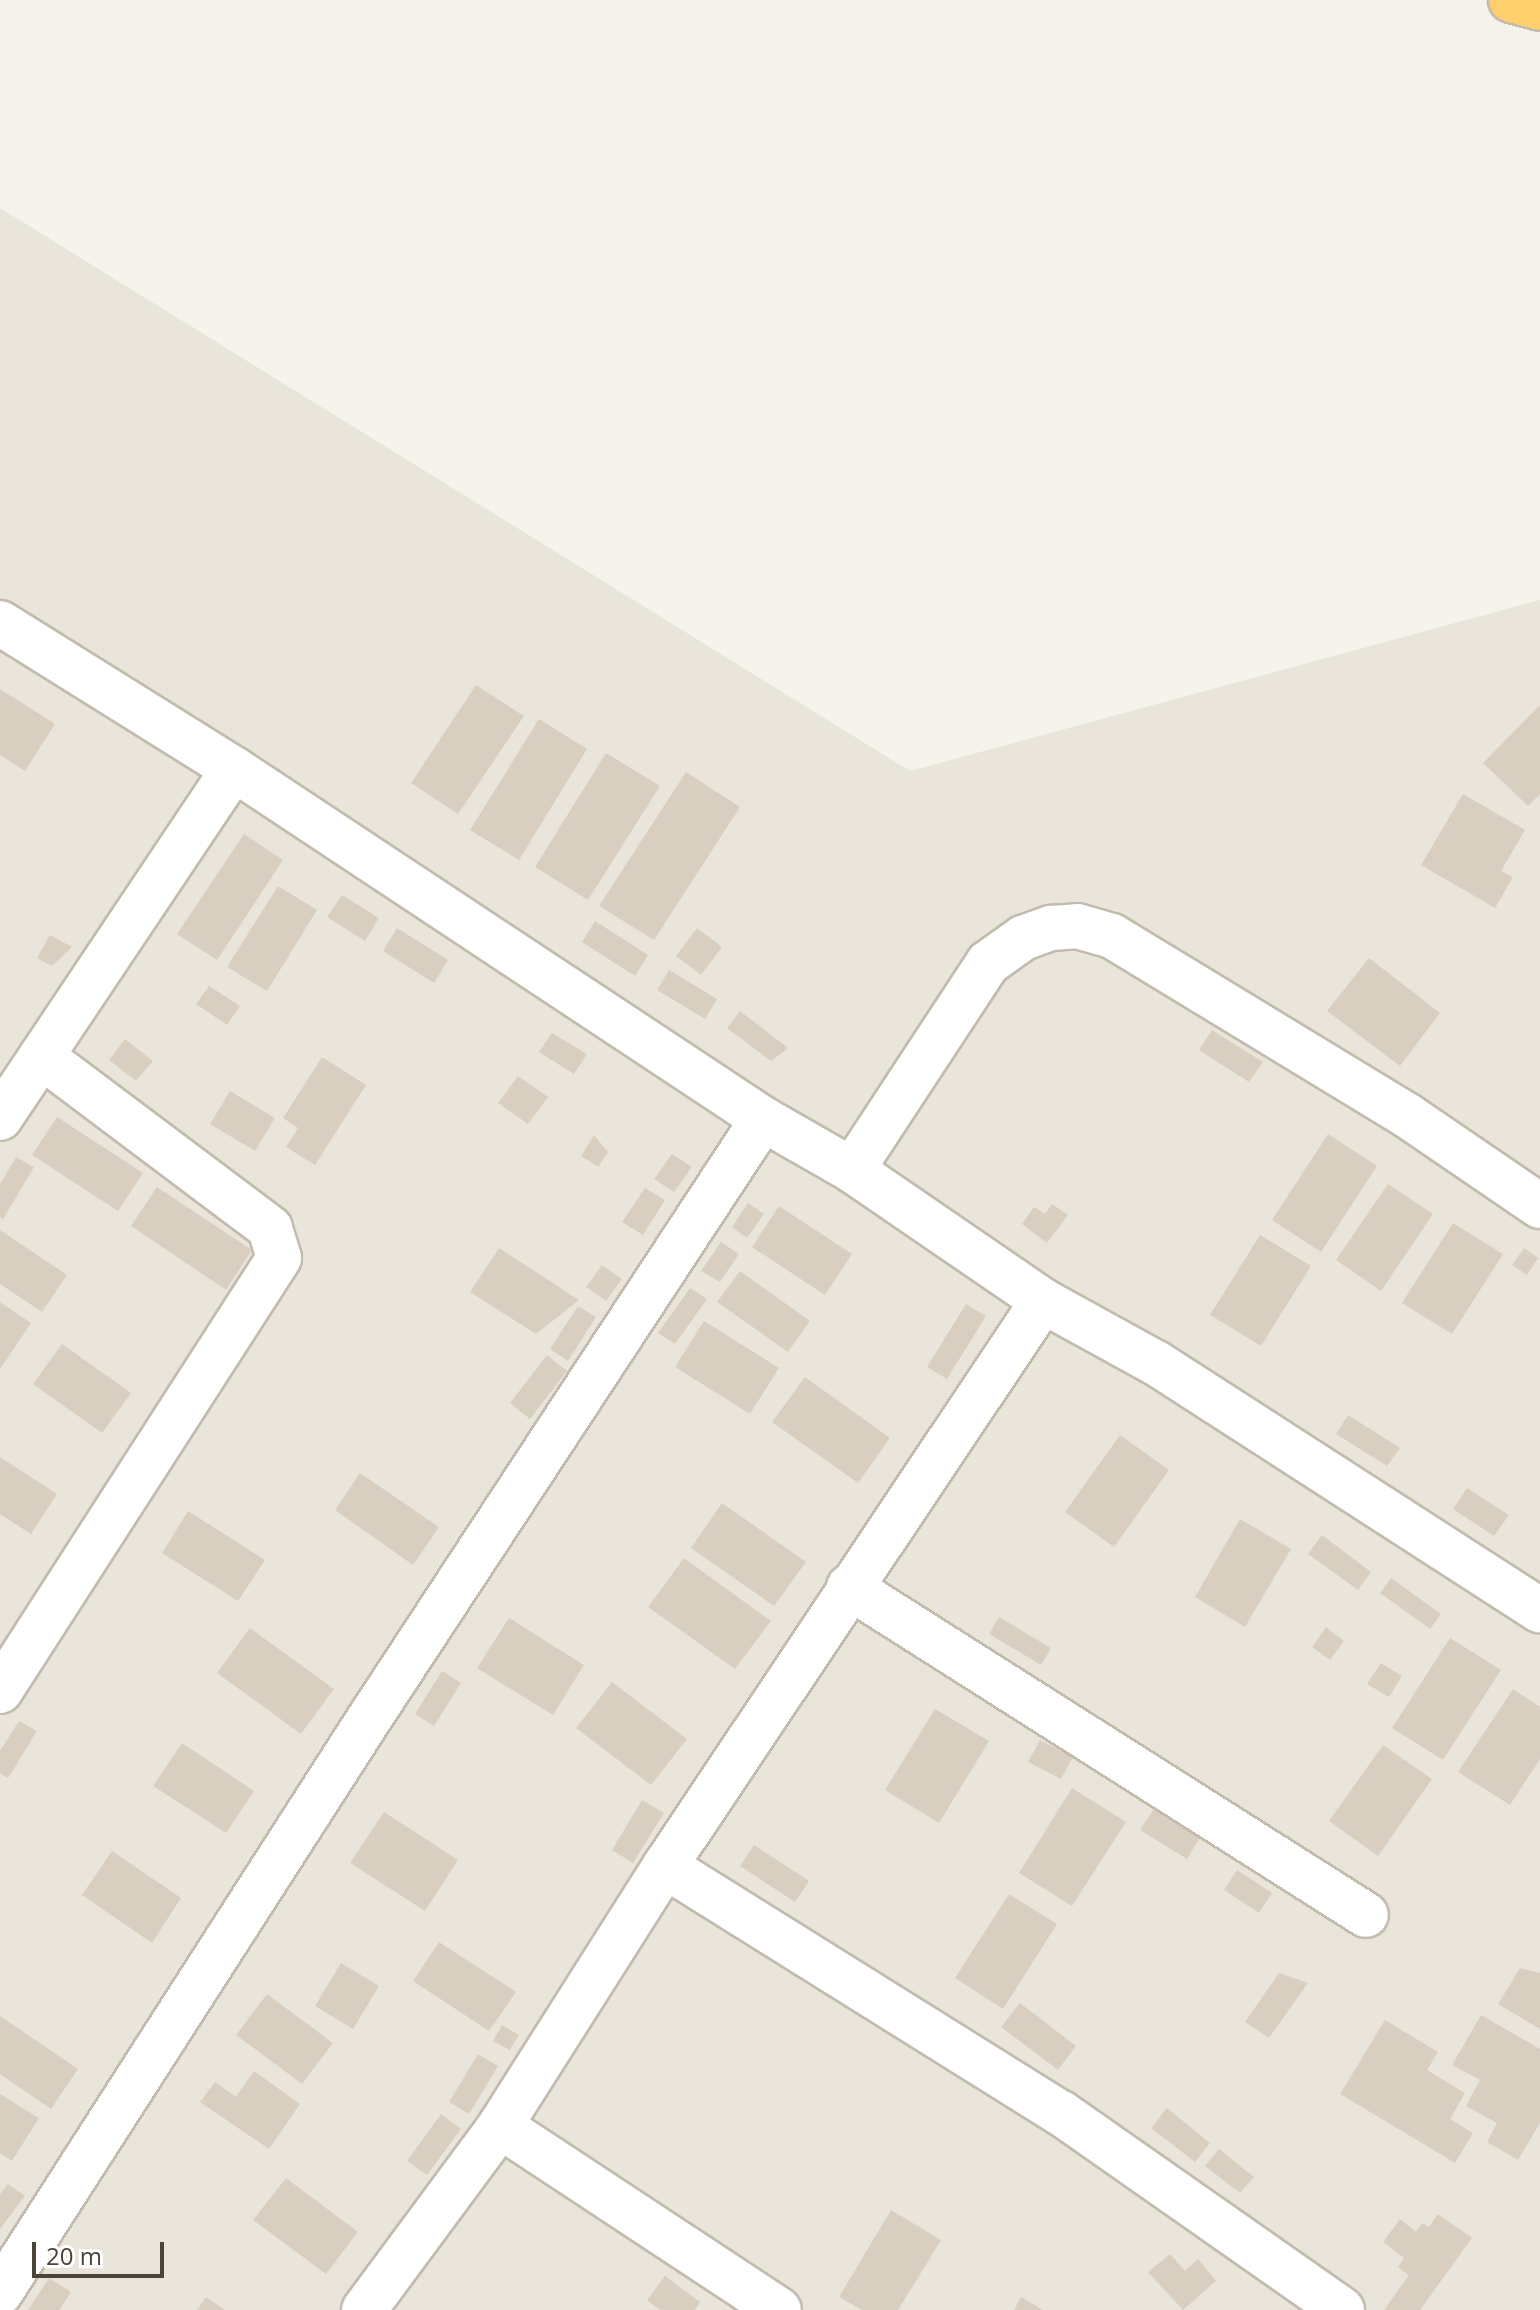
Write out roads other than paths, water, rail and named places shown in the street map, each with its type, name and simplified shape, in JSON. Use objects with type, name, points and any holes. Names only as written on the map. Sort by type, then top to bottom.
[{"type":"highway","points":[[1511,0],[1540,8]]},
{"type":"street","points":[[0,623],[234,769],[763,1119],[852,1170],[1043,1301],[1156,1363],[1540,1610]]},
{"type":"street","points":[[0,1118],[234,769]]},
{"type":"street","points":[[852,1170],[988,963],[1023,938],[1051,928],[1077,926],[1112,936],[1408,1116],[1540,1206]]},
{"type":"street","points":[[0,1691],[279,1258],[270,1228],[41,1056]]},
{"type":"street","points":[[0,2293],[367,1722],[763,1119]]},
{"type":"street","points":[[364,2310],[500,2126],[665,1866],[1043,1301]]},
{"type":"street","points":[[849,1587],[1366,1915]]},
{"type":"street","points":[[665,1866],[1061,2113],[1342,2310]]},
{"type":"street","points":[[500,2126],[779,2310]]}]
